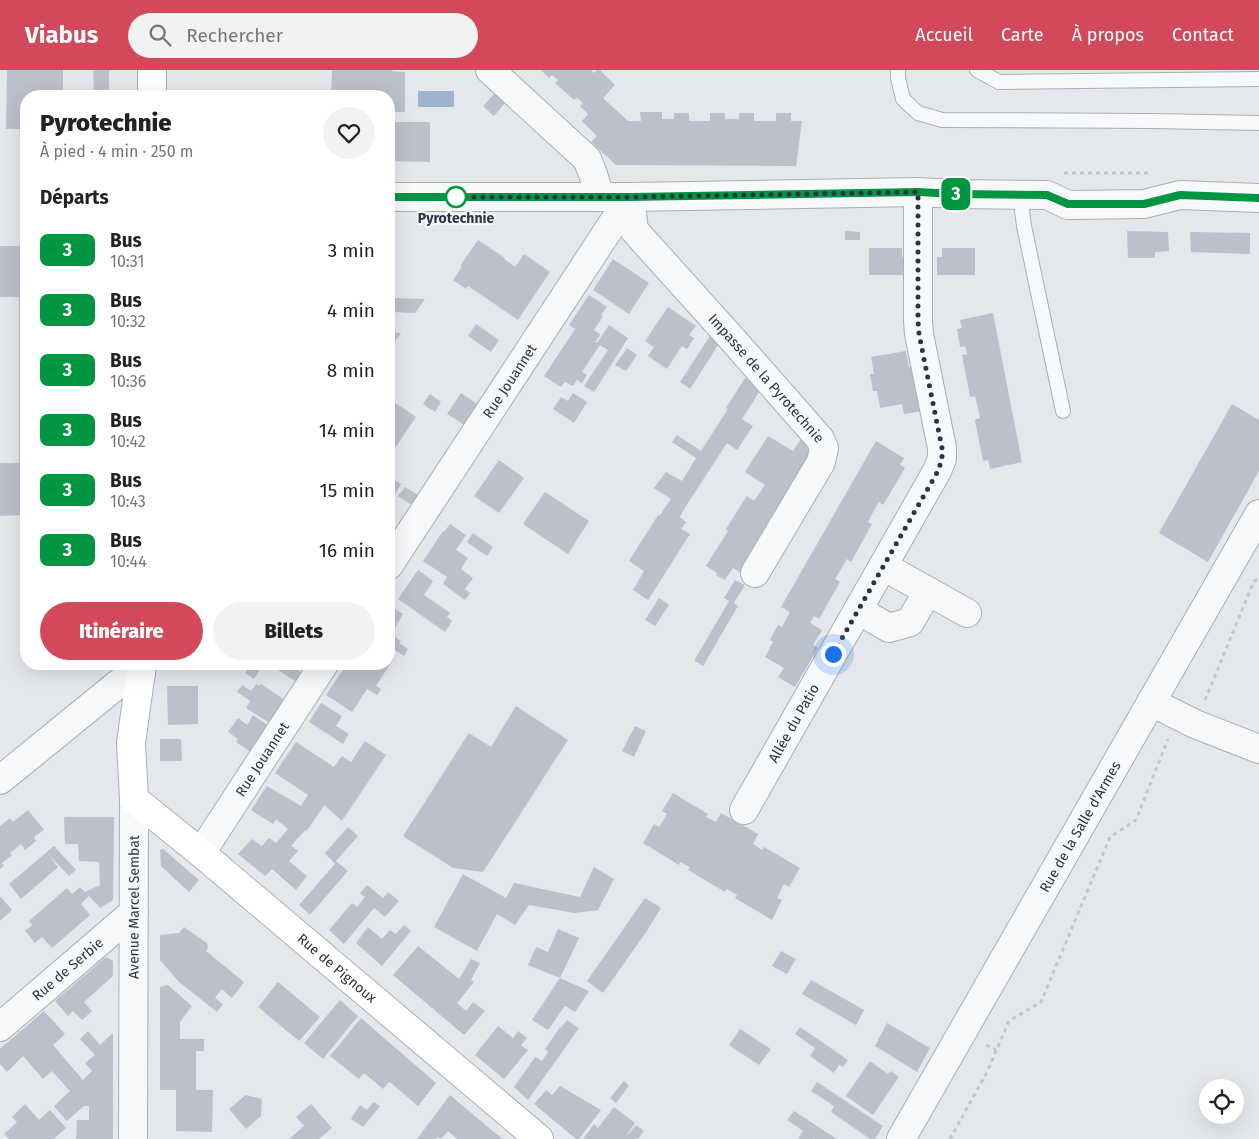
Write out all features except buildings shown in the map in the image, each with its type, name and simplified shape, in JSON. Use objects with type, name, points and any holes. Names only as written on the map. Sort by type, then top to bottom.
[{"type":"main road","points":[[139,70],[139,90]]},
{"type":"main road","points":[[152,70],[152,90]]},
{"type":"main road","name":"Avenue Marcel Sembat","points":[[133,671],[131,743],[134,799]]},
{"type":"main road","name":"Rue de Pignoux","points":[[134,799],[201,852],[540,1139]]},
{"type":"street","points":[[490,70],[586,159],[600,197]]},
{"type":"street","points":[[395,197],[630,197],[918,192],[1047,195],[1068,204],[1144,204],[1180,195],[1259,198]]},
{"type":"street","name":"Allée du Patio","points":[[744,810],[938,471],[942,459],[942,448],[919,334],[918,192]]},
{"type":"street","name":"Rue Jouannet","points":[[395,556],[630,197]]},
{"type":"street","name":"Impasse de la Pyrotechnie","points":[[630,197],[634,230],[820,439],[824,448],[821,462],[755,573]]},
{"type":"street","name":"Rue de la Salle d'Armes","points":[[901,1139],[1259,514]]},
{"type":"street","points":[[883,566],[967,613]]},
{"type":"street","points":[[858,610],[889,628],[910,622],[928,591]]},
{"type":"street","name":"Rue Jouannet","points":[[201,852],[320,670]]},
{"type":"street","points":[[0,780],[133,671]]},
{"type":"street","points":[[1151,702],[1186,720],[1259,750]]},
{"type":"street","name":"Avenue Marcel Sembat","points":[[133,1139],[134,799]]},
{"type":"street","name":"Rue de Serbie","points":[[0,1027],[134,912]]},
{"type":"lane","points":[[898,70],[903,98],[918,113],[942,120],[1259,123]]},
{"type":"lane","points":[[978,70],[999,82],[1259,79]]},
{"type":"lane","points":[[1020,195],[1024,226],[1063,411]]},
{"type":"path","points":[[950,1139],[988,1072],[1009,1021],[1041,1002],[1110,837],[1136,820],[1254,581],[1259,578]]},
{"type":"water","points":[[418,91],[454,91],[454,107],[418,107]]},
{"type":"bus line","name":"3","points":[[395,197],[630,197],[918,192],[1047,195],[1068,204],[1144,204],[1180,195],[1259,198]]},
{"type":"place","name":"Pyrotechnie","points":[[456,197]]},
{"type":"route","points":[[456,197],[630,197],[918,192],[919,334],[942,448],[942,459],[938,471],[833,654]]}]
